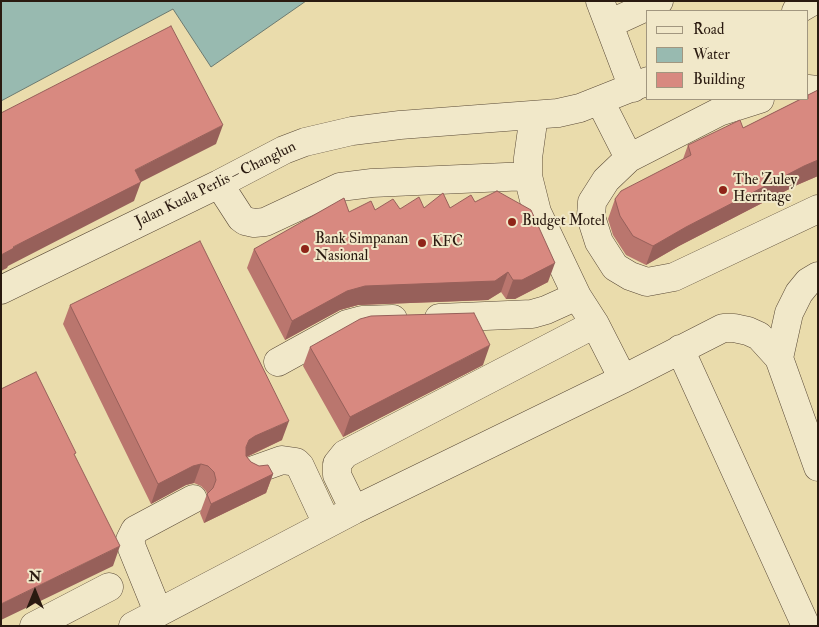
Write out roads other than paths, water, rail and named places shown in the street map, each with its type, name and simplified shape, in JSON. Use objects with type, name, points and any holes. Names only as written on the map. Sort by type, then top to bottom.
[{"type":"street","points":[[640,85],[604,12],[659,1]]},
{"type":"street","name":"Jalan Kuala Perlis – Changlun","points":[[1,290],[219,184],[284,150],[326,136],[400,125],[534,115],[580,108],[640,85]]},
{"type":"street","points":[[757,100],[719,112],[629,158],[606,180],[592,202],[591,217],[599,242],[615,266],[630,276],[647,282],[674,277],[818,210]]},
{"type":"street","points":[[600,101],[629,158]]},
{"type":"street","points":[[534,115],[528,158],[528,176],[537,212],[577,296],[623,379]]},
{"type":"street","points":[[219,184],[241,218],[245,222],[254,223],[265,222],[340,187],[372,183],[528,176]]},
{"type":"street","points":[[779,358],[789,313],[799,293],[808,282],[818,276]]},
{"type":"street","points":[[278,362],[347,324],[362,320],[532,314],[577,296]]},
{"type":"street","points":[[354,510],[337,475],[337,464],[346,454],[594,324]]},
{"type":"street","points":[[133,626],[354,510],[623,379],[723,328],[748,331],[759,336],[779,358],[818,467]]},
{"type":"street","points":[[680,349],[806,626]]},
{"type":"street","points":[[254,470],[282,460],[296,462],[300,466],[327,524]]},
{"type":"street","points":[[158,612],[130,540],[135,530],[193,499]]},
{"type":"street","points":[[34,626],[109,588]]},
{"type":"water","points":[[1,1],[306,1],[211,67],[173,9],[1,101]]},
{"type":"place","name":"The Zuley Herritage","points":[[723,190]]},
{"type":"place","name":"Budget Motel","points":[[512,222]]},
{"type":"place","name":"KFC","points":[[422,243]]},
{"type":"place","name":"Bank Simpanan Nasional","points":[[305,249]]}]
